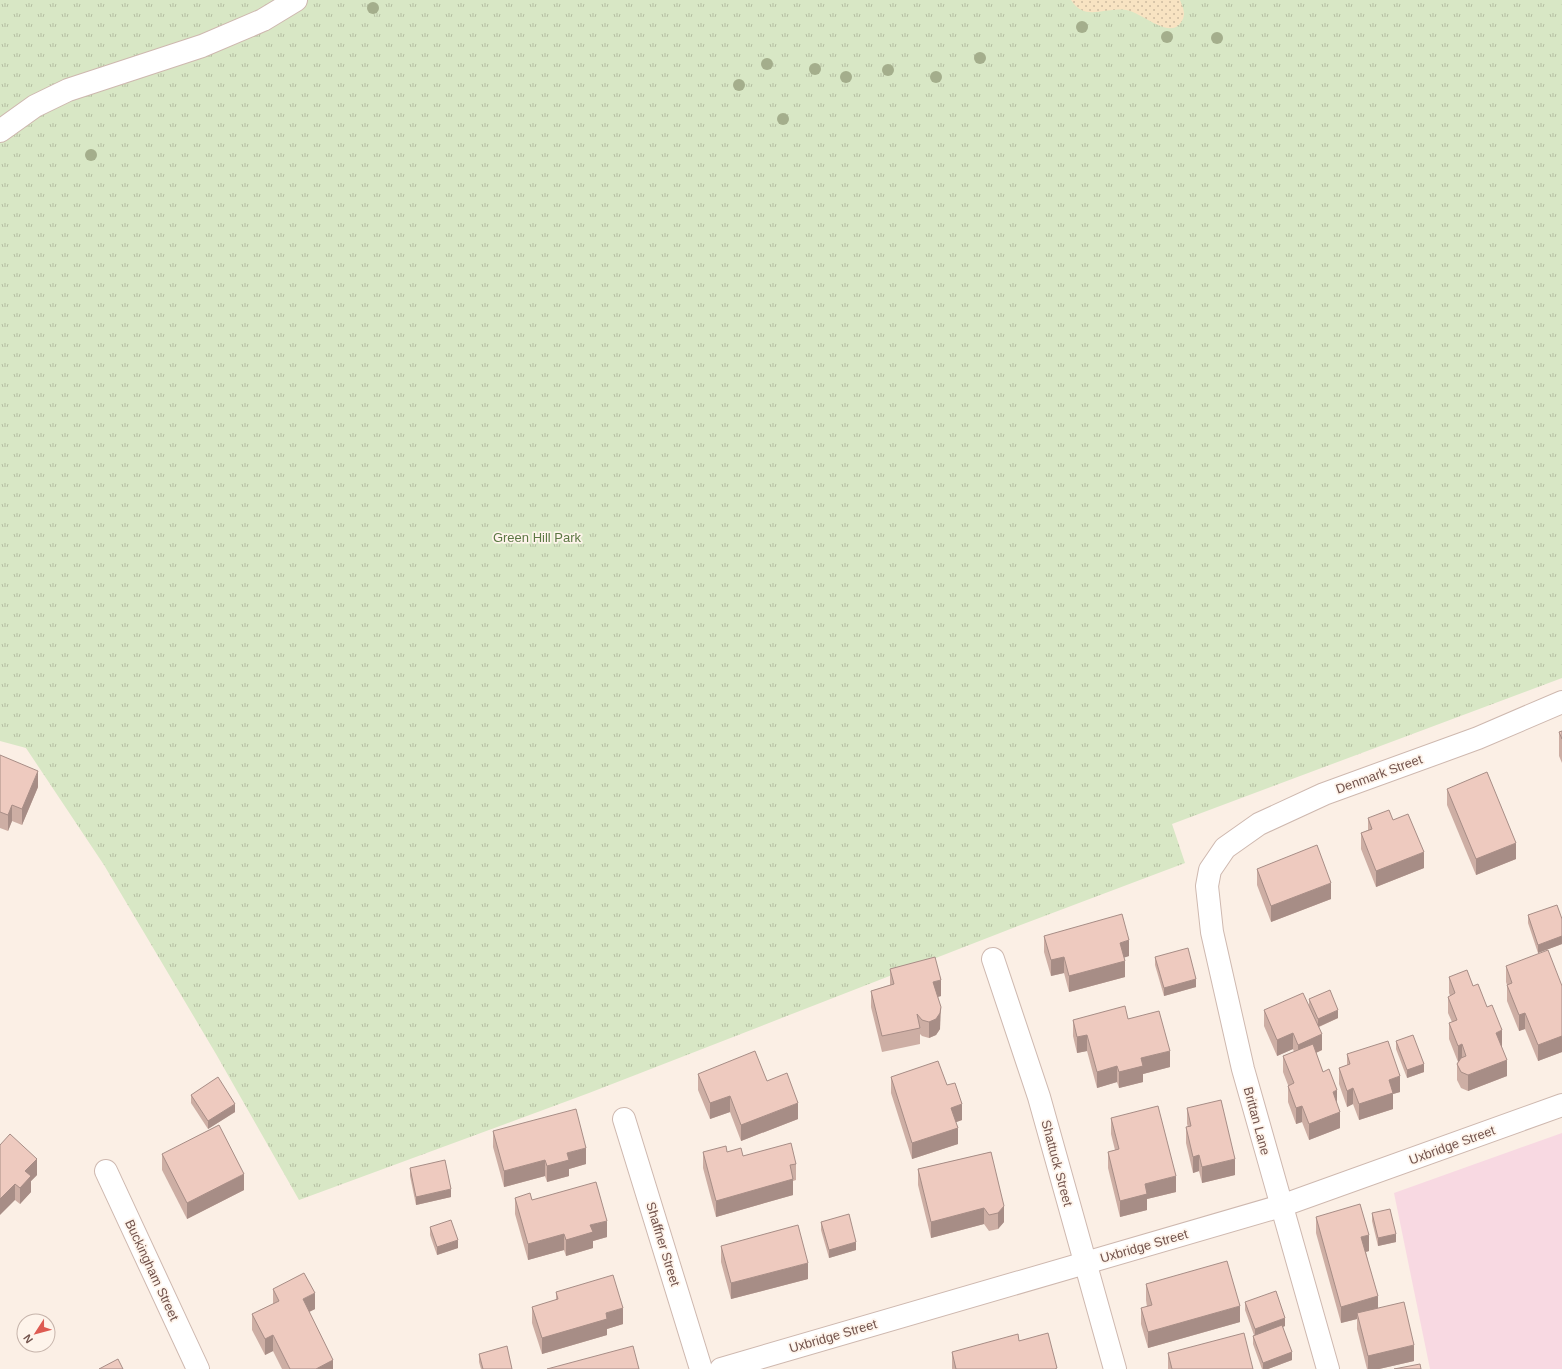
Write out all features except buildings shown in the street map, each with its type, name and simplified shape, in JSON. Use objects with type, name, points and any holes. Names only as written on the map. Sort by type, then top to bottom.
[{"type":"street","points":[[0,131],[35,106],[68,90],[202,46],[262,20],[296,0]]},
{"type":"street","name":"Denmark Street","points":[[1210,869],[1225,848],[1259,824],[1324,794],[1478,738],[1562,702]]},
{"type":"street","name":"Brittan Lane","points":[[1210,869],[1206,886],[1214,943],[1243,1069],[1328,1369]]},
{"type":"street","name":"Shattuck Street","points":[[993,959],[1039,1097],[1084,1263],[1115,1369]]},
{"type":"street","name":"Uxbridge Street","points":[[721,1369],[1281,1206],[1562,1105]]},
{"type":"street","name":"Shaffner Street","points":[[624,1119],[701,1369]]},
{"type":"street","name":"Buckingham Street","points":[[106,1171],[198,1369]]},
{"type":"shaded area","points":[[1562,1133],[1562,1369],[1430,1369],[1394,1193]]},
{"type":"green space","name":"Green Hill Park","points":[[0,0],[1562,0],[1562,678],[1172,824],[1185,863],[1018,926],[589,1093],[299,1200],[216,1054],[104,865],[26,748],[0,741]]},
{"type":"sand","points":[[1071,0],[1180,0],[1184,10],[1184,16],[1179,25],[1174,28],[1167,28],[1126,10],[1089,12],[1082,10],[1076,7]]}]
